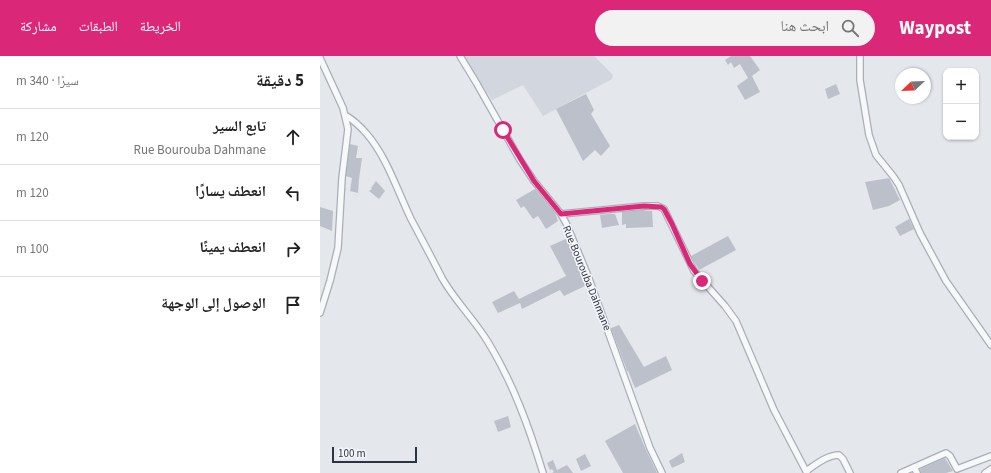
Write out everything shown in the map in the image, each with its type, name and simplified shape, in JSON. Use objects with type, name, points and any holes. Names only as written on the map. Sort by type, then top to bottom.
[{"type":"street","name":"Rue Bourouba Dahmane","points":[[460,56],[520,160],[534,181],[561,214],[588,276],[650,448],[662,473]]},
{"type":"street","points":[[860,56],[860,80],[869,135],[876,155],[899,186],[920,233],[946,282],[991,345]]},
{"type":"street","points":[[320,58],[348,124],[338,217],[338,248],[320,314]]},
{"type":"street","points":[[345,115],[366,133],[377,149],[412,220],[451,292],[481,331],[500,362],[521,406],[543,473]]},
{"type":"street","points":[[561,214],[644,206],[658,206],[664,209],[694,271],[725,306],[736,321],[774,410],[806,472],[825,459],[839,455],[843,459],[850,473]]},
{"type":"street","points":[[901,473],[946,453],[950,456],[958,469],[991,456]]},
{"type":"street","points":[[914,467],[917,473]]},
{"type":"street","points":[[985,473],[991,469]]},
{"type":"shaded area","points":[[463,56],[594,56],[613,75],[612,79],[543,116],[523,85],[492,100]]},
{"type":"building","points":[[731,56],[750,56],[760,70],[752,76],[760,92],[745,100],[737,86],[748,78],[740,64],[734,68],[731,62],[728,65],[725,60]]},
{"type":"building","points":[[836,84],[840,94],[828,99],[825,89]]},
{"type":"building","points":[[586,94],[594,110],[591,114],[610,146],[601,156],[595,150],[583,161],[556,109]]},
{"type":"building","points":[[350,144],[358,146],[356,158],[362,158],[358,193],[350,191],[352,178],[346,176]]},
{"type":"building","points":[[889,178],[900,200],[889,206],[873,210],[865,182]]},
{"type":"building","points":[[376,181],[385,191],[379,199],[369,191],[372,189],[371,188]]},
{"type":"building","points":[[535,189],[555,213],[558,221],[546,229],[538,216],[533,219],[524,206],[521,208],[516,200]]},
{"type":"building","points":[[320,207],[333,211],[332,231],[320,226]]},
{"type":"building","points":[[642,210],[652,211],[653,227],[626,228],[626,224],[622,225],[622,212]]},
{"type":"building","points":[[615,214],[619,225],[602,228],[600,215]]},
{"type":"building","points":[[909,219],[914,229],[900,236],[895,227]]},
{"type":"building","points":[[728,236],[736,250],[699,270],[691,256]]},
{"type":"building","points":[[568,238],[587,285],[564,296],[560,290],[522,309],[520,303],[498,313],[492,302],[514,291],[519,299],[566,276],[550,246]]},
{"type":"building","points":[[619,325],[644,367],[666,356],[672,370],[635,388],[611,328]]},
{"type":"building","points":[[508,416],[511,427],[498,432],[494,421]]},
{"type":"building","points":[[635,424],[657,473],[623,473],[605,441]]},
{"type":"building","points":[[682,453],[685,462],[672,468],[669,461]]},
{"type":"building","points":[[585,454],[591,466],[581,471],[576,459]]},
{"type":"building","points":[[945,458],[953,471],[946,473],[921,473],[920,469]]},
{"type":"building","points":[[553,460],[557,470],[567,465],[573,473],[552,473],[554,472],[552,469],[550,470],[547,463]]},
{"type":"route","points":[[503,130],[534,181],[561,214],[644,206],[658,206],[664,209],[690,264],[702,281]]}]
